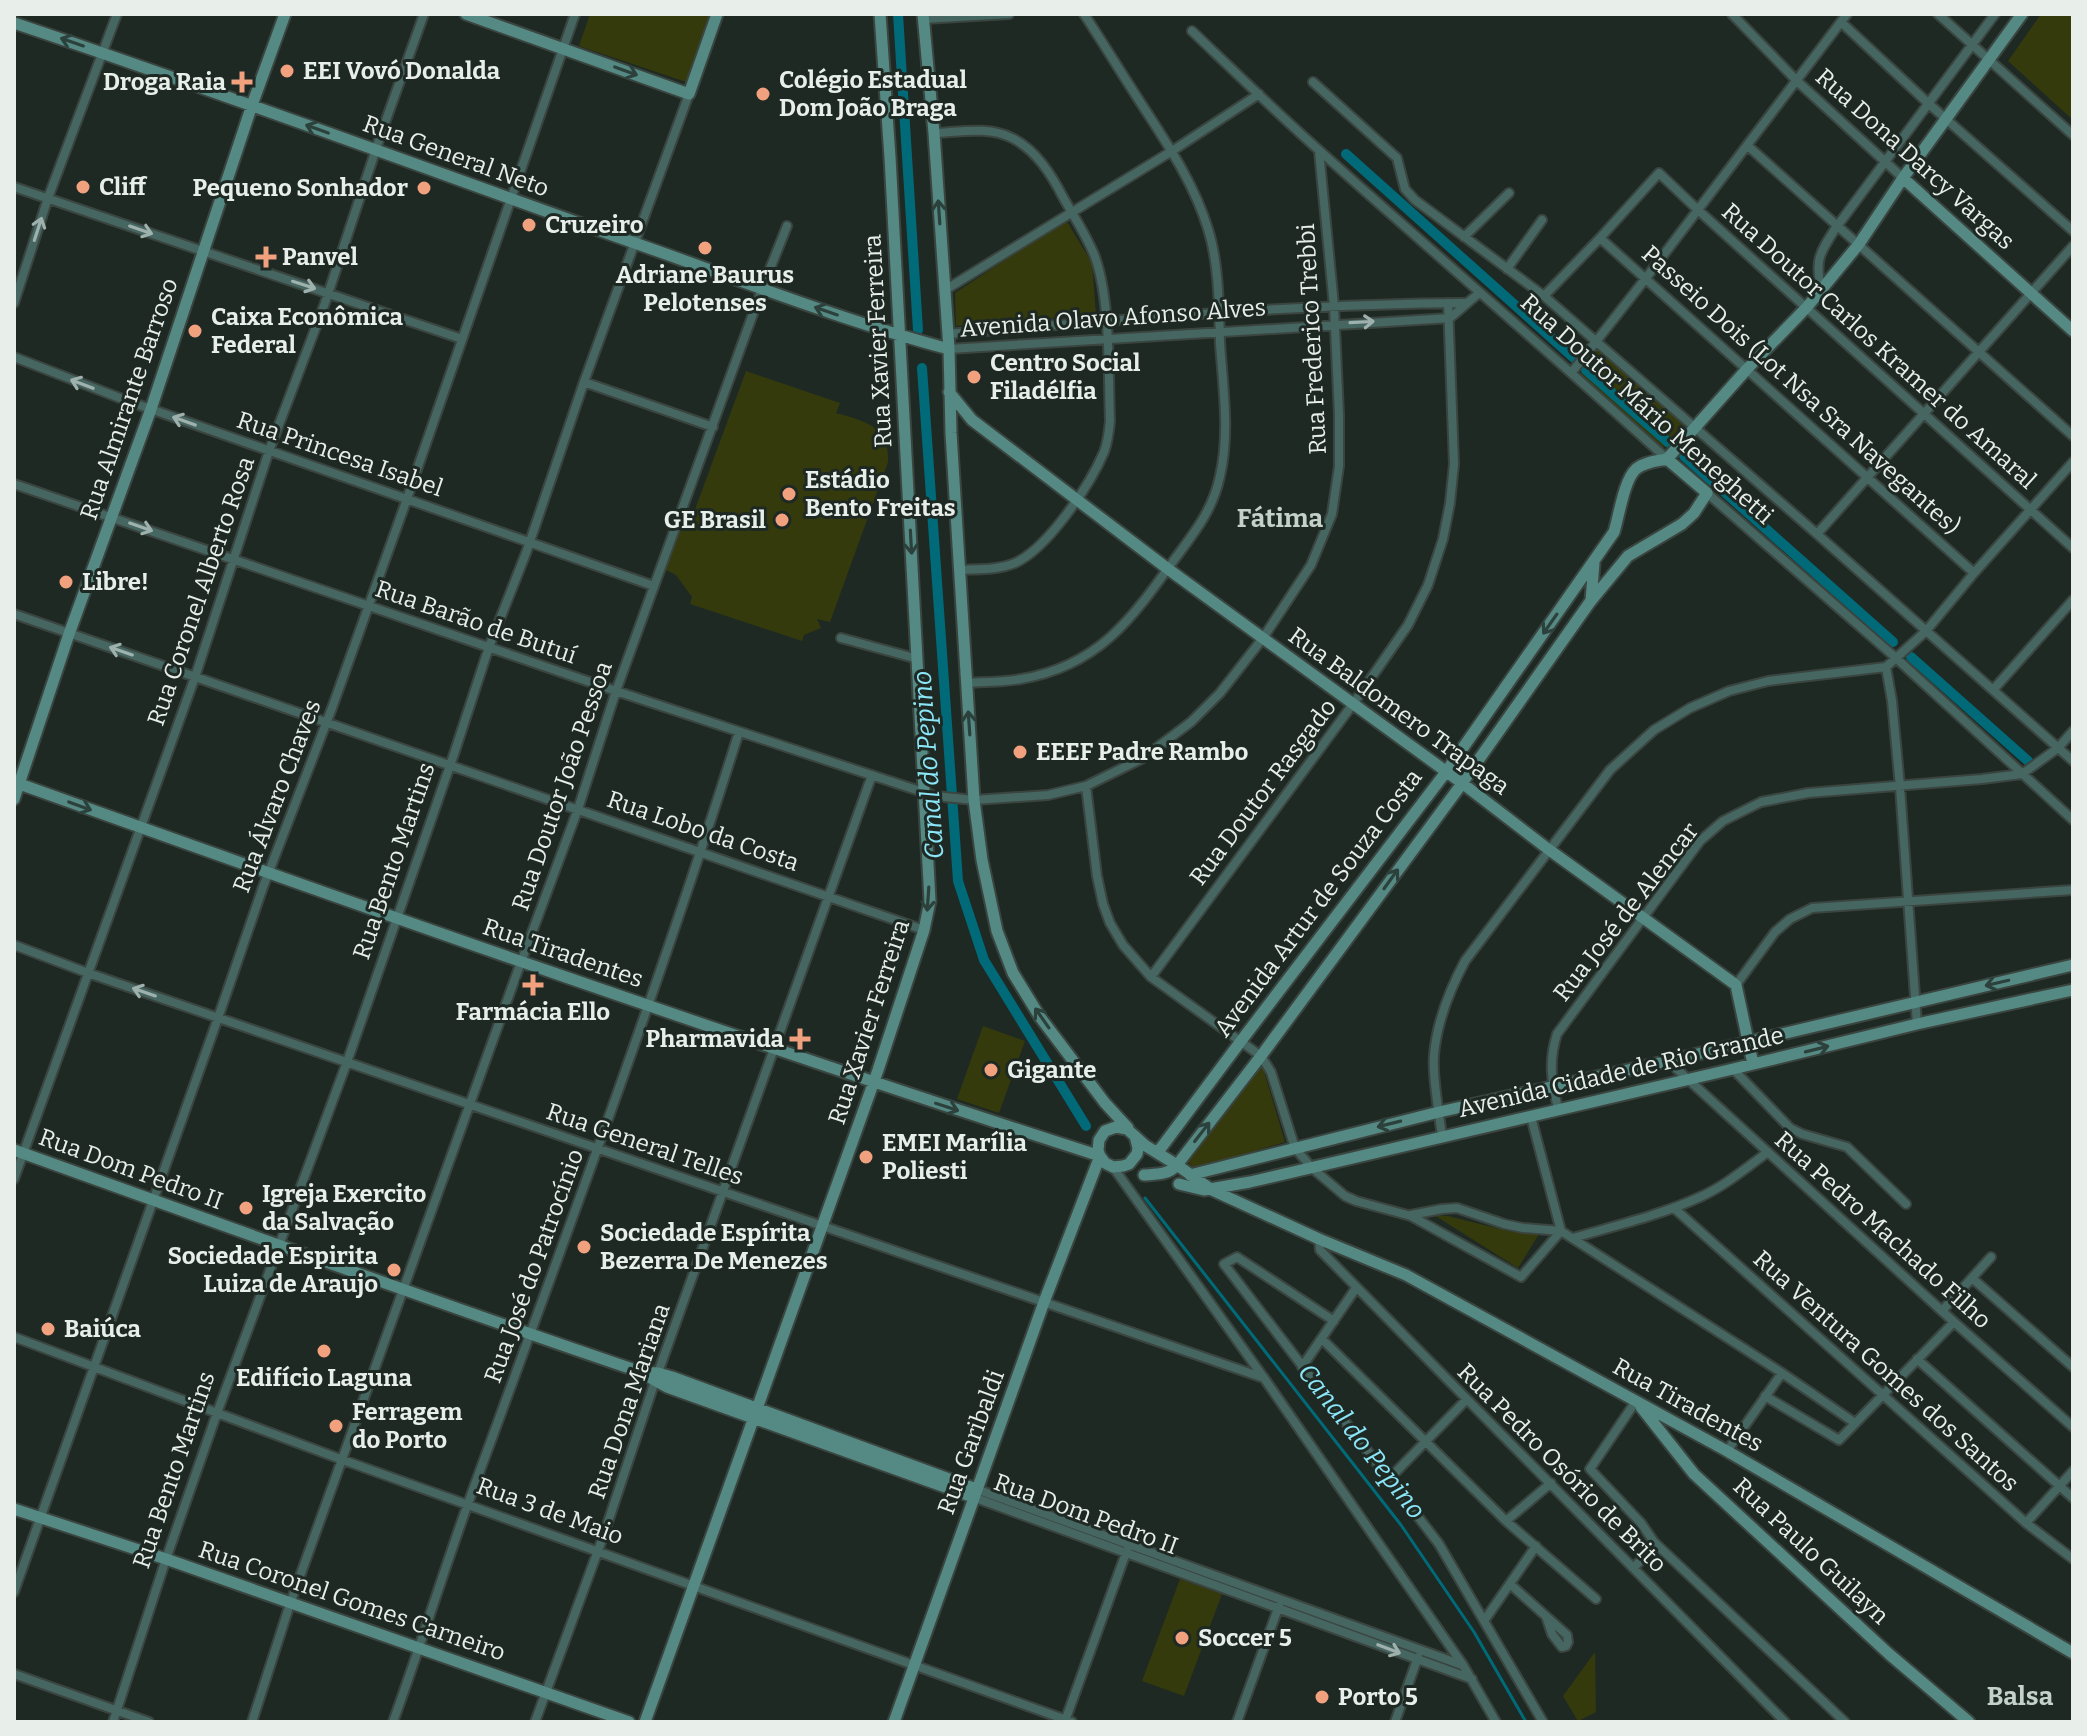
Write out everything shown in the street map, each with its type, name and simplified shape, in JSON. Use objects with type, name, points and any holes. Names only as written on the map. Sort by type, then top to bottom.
[{"type":"street","points":[[14,303],[48,198],[117,14]]},
{"type":"street","name":"Rua Almirante Barroso","points":[[14,799],[285,14]]},
{"type":"street","name":"Rua Coronel Alberto Rosa","points":[[14,1179],[18,1152],[88,973],[195,677],[269,451],[328,293],[424,14]]},
{"type":"street","points":[[466,14],[689,94]]},
{"type":"street","name":"Rua Álvaro Chaves","points":[[14,1592],[268,873],[369,606],[575,14]]},
{"type":"street","name":"Rua Bento Martins","points":[[113,1722],[217,1413],[347,1062],[489,647],[530,542],[584,382],[717,14]]},
{"type":"street","name":"Rua Xavier Ferreira","points":[[645,1722],[873,1083],[924,930],[930,901],[930,795],[918,659],[880,14]]},
{"type":"street","points":[[923,16],[1009,14]]},
{"type":"street","points":[[966,683],[1021,679],[1055,670],[1088,655],[1118,630],[1145,601],[1210,509],[1220,476],[1225,441],[1218,286],[1209,230],[1172,151],[1084,14]]},
{"type":"street","name":"Rua Dona Darcy Vargas","points":[[1732,14],[1797,81],[2073,331]]},
{"type":"street","points":[[1572,372],[1847,14]]},
{"type":"street","points":[[1938,14],[2073,135]]},
{"type":"street","points":[[1821,290],[1818,263],[1835,229],[1995,14]]},
{"type":"street","name":"Avenida Artur de Souza Costa","points":[[1156,1152],[1446,772],[1614,532],[1625,492],[1636,469],[1667,459],[1807,307],[1859,244],[2022,14]]},
{"type":"street","name":"Rua Tiradentes","points":[[923,16],[949,349],[951,433],[974,800],[982,860],[997,931],[1013,973],[1040,1017],[1105,1103],[1133,1134],[1212,1190],[1406,1275],[1727,1451],[2073,1653]]},
{"type":"street","points":[[1841,22],[1945,119],[2073,231]]},
{"type":"street","name":"Rua General Neto","points":[[14,23],[252,105],[762,289],[900,336],[949,349]]},
{"type":"street","name":"Rua Doutor Mário Meneghetti","points":[[1192,31],[1319,151],[1896,658],[2073,820]]},
{"type":"street","name":"Rua Doutor Mário Meneghetti","points":[[1313,82],[1397,158],[1405,189],[1415,200],[1544,296],[2073,761]]},
{"type":"street","points":[[945,290],[1259,94]]},
{"type":"street","points":[[934,133],[988,131],[1011,137],[1031,151],[1045,167],[1087,238],[1103,285],[1110,421],[1104,451],[1077,500],[1049,537],[1031,553],[1014,563],[996,568],[959,570]]},
{"type":"street","points":[[1748,146],[2073,436]]},
{"type":"street","name":"Rua Frederico Trebbi","points":[[974,800],[1048,795],[1086,786],[1143,758],[1191,722],[1220,693],[1263,638],[1311,565],[1332,514],[1339,466],[1334,306],[1319,151]]},
{"type":"street","name":"Rua Doutor Carlos Kramer do Amaral","points":[[1600,238],[1659,173],[2073,548]]},
{"type":"street","points":[[14,187],[462,339]]},
{"type":"street","points":[[1464,237],[1509,193]]},
{"type":"street","points":[[1507,269],[1542,220]]},
{"type":"street","name":"Rua Doutor João Pessoa","points":[[252,1722],[290,1604],[578,809],[616,691],[787,226]]},
{"type":"street","points":[[1544,296],[1600,238]]},
{"type":"street","name":"Passeio Dois (Lot Nsa Sra Navegantes)","points":[[1600,238],[1974,573]]},
{"type":"street","points":[[1817,534],[2073,246]]},
{"type":"street","points":[[1450,318],[1479,293]]},
{"type":"street","name":"Rua Doutor Rasgado","points":[[1151,977],[1353,704],[1408,625],[1428,585],[1443,539],[1454,464],[1448,303]]},
{"type":"street","name":"Avenida Olavo Afonso Alves","points":[[948,334],[1219,312],[1466,303]]},
{"type":"street","name":"Avenida Olavo Afonso Alves","points":[[949,349],[1450,318]]},
{"type":"street","points":[[930,344],[948,334]]},
{"type":"street","name":"Rua Princesa Isabel","points":[[14,357],[151,409],[654,586]]},
{"type":"street","points":[[584,382],[713,427]]},
{"type":"street","name":"Rua Baldomero Trapaga","points":[[949,392],[972,420],[1168,569],[1736,985]]},
{"type":"street","points":[[951,433],[954,423],[972,420]]},
{"type":"street","points":[[1442,1136],[1433,1058],[1449,991],[1465,961],[1610,770],[1654,730],[1690,708],[1729,691],[1768,681],[1886,667],[1926,631],[2073,462]]},
{"type":"street","name":"Rua Barão de Butuí","points":[[14,484],[616,691],[930,795],[974,800]]},
{"type":"street","name":"Avenida Artur de Souza Costa","points":[[1177,1165],[1462,783],[1590,602],[1628,556],[1682,524],[1694,513],[1707,493]]},
{"type":"street","name":"Avenida Artur de Souza Costa","points":[[1590,602],[1594,560]]},
{"type":"street","points":[[1993,690],[2073,600]]},
{"type":"street","name":"Rua Lobo da Costa","points":[[14,614],[924,930]]},
{"type":"street","points":[[841,638],[918,659]]},
{"type":"street","points":[[1886,667],[1900,787],[1917,1024]]},
{"type":"street","name":"Rua José de Alencar","points":[[1558,1109],[1551,1052],[1557,1034],[1700,841],[1723,821],[1761,802],[1808,793],[2022,774],[2058,748],[2073,731]]},
{"type":"street","name":"Rua José do Patrocínio","points":[[393,1722],[701,852],[739,732]]},
{"type":"street","name":"Rua Dona Mariana","points":[[535,1722],[872,775]]},
{"type":"street","name":"Rua Tiradentes","points":[[17,783],[647,1006],[1271,1217]]},
{"type":"street","points":[[1086,786],[1097,876],[1110,923],[1123,945],[1151,977],[1261,1056],[1271,1072],[1295,1148],[1312,1168],[1345,1196],[1411,1216],[1521,1277],[1561,1231]]},
{"type":"street","points":[[1753,1064],[1736,985],[1775,932],[1790,919],[1812,908],[2073,890]]},
{"type":"street","points":[[1344,906],[1362,919]]},
{"type":"street","name":"Rua General Telles","points":[[14,945],[1264,1378]]},
{"type":"street","name":"Avenida Cidade de Rio Grande","points":[[1190,1175],[1439,1112],[2073,965]]},
{"type":"street","name":"Avenida Cidade de Rio Grande","points":[[1179,1184],[1212,1190],[1250,1182],[2073,990]]},
{"type":"street","name":"Rua Pedro Machado Filho","points":[[1668,1061],[2073,1427]]},
{"type":"street","points":[[1733,1069],[1790,1128],[1847,1147],[1906,1204]]},
{"type":"street","points":[[1531,1117],[1561,1231]]},
{"type":"street","points":[[1109,1163],[1129,1164],[1138,1148],[1133,1134],[1121,1127],[1105,1131],[1099,1140],[1098,1151],[1264,1378],[1463,1665],[1496,1722]]},
{"type":"street","name":"Rua Dom Pedro II","points":[[18,1152],[657,1377],[1357,1632],[1472,1679]]},
{"type":"street","points":[[1573,1238],[1674,1208],[1702,1196],[1729,1181],[1768,1152]]},
{"type":"street","name":"Rua Garibaldi","points":[[894,1722],[1044,1302],[1092,1177],[1109,1163]]},
{"type":"street","points":[[1144,1175],[1165,1174],[1177,1165]]},
{"type":"street","points":[[1245,1206],[1240,1196],[1250,1182]]},
{"type":"street","points":[[1411,1216],[1457,1208],[1504,1224],[1561,1231],[1855,1423]]},
{"type":"street","name":"Rua Ventura Gomes dos Santos","points":[[1674,1208],[2026,1523],[2073,1559]]},
{"type":"street","name":"Rua Pedro Osório de Brito","points":[[1319,1239],[1320,1250],[1356,1288],[1785,1722]]},
{"type":"street","points":[[1334,1321],[1237,1257],[1224,1264],[1439,1544],[1543,1722]]},
{"type":"street","points":[[1942,1311],[1991,1257]]},
{"type":"street","points":[[1972,1278],[2073,1367]]},
{"type":"street","points":[[1302,1367],[1356,1288]]},
{"type":"street","points":[[1765,1396],[1839,1440],[1954,1322]]},
{"type":"street","name":"Rua 3 de Maio","points":[[14,1337],[343,1460],[1067,1721]]},
{"type":"street","points":[[1322,1339],[1506,1521],[1596,1599]]},
{"type":"street","points":[[1917,1359],[2073,1498]]},
{"type":"street","points":[[1727,1451],[1782,1373]]},
{"type":"street","points":[[1388,1480],[1466,1400]]},
{"type":"street","points":[[1636,1401],[1590,1469],[1641,1523],[1657,1545],[1845,1722]]},
{"type":"street","name":"Rua Paulo Guilayn","points":[[1636,1401],[1694,1474],[1889,1654],[1969,1722]]},
{"type":"street","points":[[2026,1523],[2073,1471]]},
{"type":"street","points":[[1506,1521],[1551,1483]]},
{"type":"street","name":"Rua Coronel Gomes Carneiro","points":[[14,1509],[166,1559],[629,1722]]},
{"type":"street","points":[[1633,1568],[1657,1545]]},
{"type":"street","points":[[1484,1621],[1536,1546]]},
{"type":"street","points":[[1067,1721],[1128,1548]]},
{"type":"street","points":[[1510,1584],[1546,1616]]},
{"type":"street","points":[[1237,1722],[1280,1604]]},
{"type":"street","name":"Rua Dom Pedro II","points":[[1357,1632],[1421,1649],[1463,1665]]},
{"type":"street","points":[[1395,1722],[1421,1649]]},
{"type":"street","points":[[14,1674],[149,1722]]},
{"type":"green space","points":[[590,14],[710,14],[686,82],[579,46]]},
{"type":"green space","points":[[2041,14],[2073,14],[2073,120],[2008,61]]},
{"type":"green space","points":[[1066,220],[1092,263],[1096,315],[956,326],[955,293]]},
{"type":"green space","points":[[1596,349],[1602,350],[1683,423],[1684,429],[1670,446],[1662,447],[1581,374],[1580,368]]},
{"type":"green space","name":"Estádio Bento Freitas","points":[[746,371],[840,403],[836,413],[874,427],[888,450],[888,462],[830,622],[817,619],[821,628],[804,635],[802,641],[690,604],[692,597],[676,575],[666,570],[683,521],[690,523]]},
{"type":"green space","name":"Gigante","points":[[983,1026],[1025,1041],[999,1113],[957,1099]]},
{"type":"green space","points":[[1262,1065],[1285,1142],[1194,1169],[1186,1160]]},
{"type":"green space","points":[[1434,1215],[1508,1231],[1539,1234],[1518,1268]]},
{"type":"green space","name":"Soccer 5","points":[[1180,1579],[1222,1594],[1184,1696],[1142,1681]]},
{"type":"green space","points":[[1595,1652],[1596,1712],[1578,1721],[1563,1696]]},
{"type":"waterway","name":"Canal do Pepino","points":[[898,14],[918,330]]},
{"type":"waterway","points":[[1346,154],[1574,358]]},
{"type":"waterway","name":"Canal do Pepino","points":[[922,368],[958,881],[984,960],[1086,1126]]},
{"type":"waterway","points":[[1586,370],[1669,443]]},
{"type":"waterway","points":[[1684,456],[1893,642]]},
{"type":"waterway","points":[[1911,657],[2028,761]]},
{"type":"waterway","name":"Canal do Pepino","points":[[1145,1198],[1401,1525],[1474,1632],[1526,1722]]},
{"type":"place","name":"EEI Vovó Donalda","points":[[287,71]]},
{"type":"place","name":"Droga Raia","points":[[242,82]]},
{"type":"place","name":"Colégio Estadual Dom João Braga","points":[[763,94]]},
{"type":"place","name":"Cliff","points":[[83,187]]},
{"type":"place","name":"Pequeno Sonhador","points":[[424,188]]},
{"type":"place","name":"Cruzeiro","points":[[529,225]]},
{"type":"place","name":"Adriane Baurus Pelotenses","points":[[705,248]]},
{"type":"place","name":"Panvel","points":[[266,257]]},
{"type":"place","name":"Caixa Econômica Federal","points":[[195,331]]},
{"type":"place","name":"Centro Social Filadélfia","points":[[974,377]]},
{"type":"place","name":"Estádio Bento Freitas","points":[[789,494]]},
{"type":"place","name":"GE Brasil","points":[[782,520]]},
{"type":"place","name":"Libre!","points":[[66,582]]},
{"type":"place","name":"EEEF Padre Rambo","points":[[1020,752]]},
{"type":"place","name":"Farmácia Ello","points":[[533,985]]},
{"type":"place","name":"Pharmavida","points":[[800,1039]]},
{"type":"place","name":"Gigante","points":[[991,1070]]},
{"type":"place","name":"EMEI Marília Poliesti","points":[[866,1157]]},
{"type":"place","name":"Igreja Exercito da Salvação","points":[[246,1208]]},
{"type":"place","name":"Sociedade Espírita Bezerra De Menezes","points":[[584,1247]]},
{"type":"place","name":"Sociedade Espirita Luiza de Araujo","points":[[394,1270]]},
{"type":"place","name":"Baiúca","points":[[48,1329]]},
{"type":"place","name":"Edifício Laguna","points":[[324,1351]]},
{"type":"place","name":"Ferragem do Porto","points":[[336,1426]]},
{"type":"place","name":"Soccer 5","points":[[1182,1638]]},
{"type":"place","name":"Porto 5","points":[[1322,1697]]},
{"type":"district","name":"Fátima","points":[[1280,518]]},
{"type":"district","name":"Balsa","points":[[2020,1696]]}]
